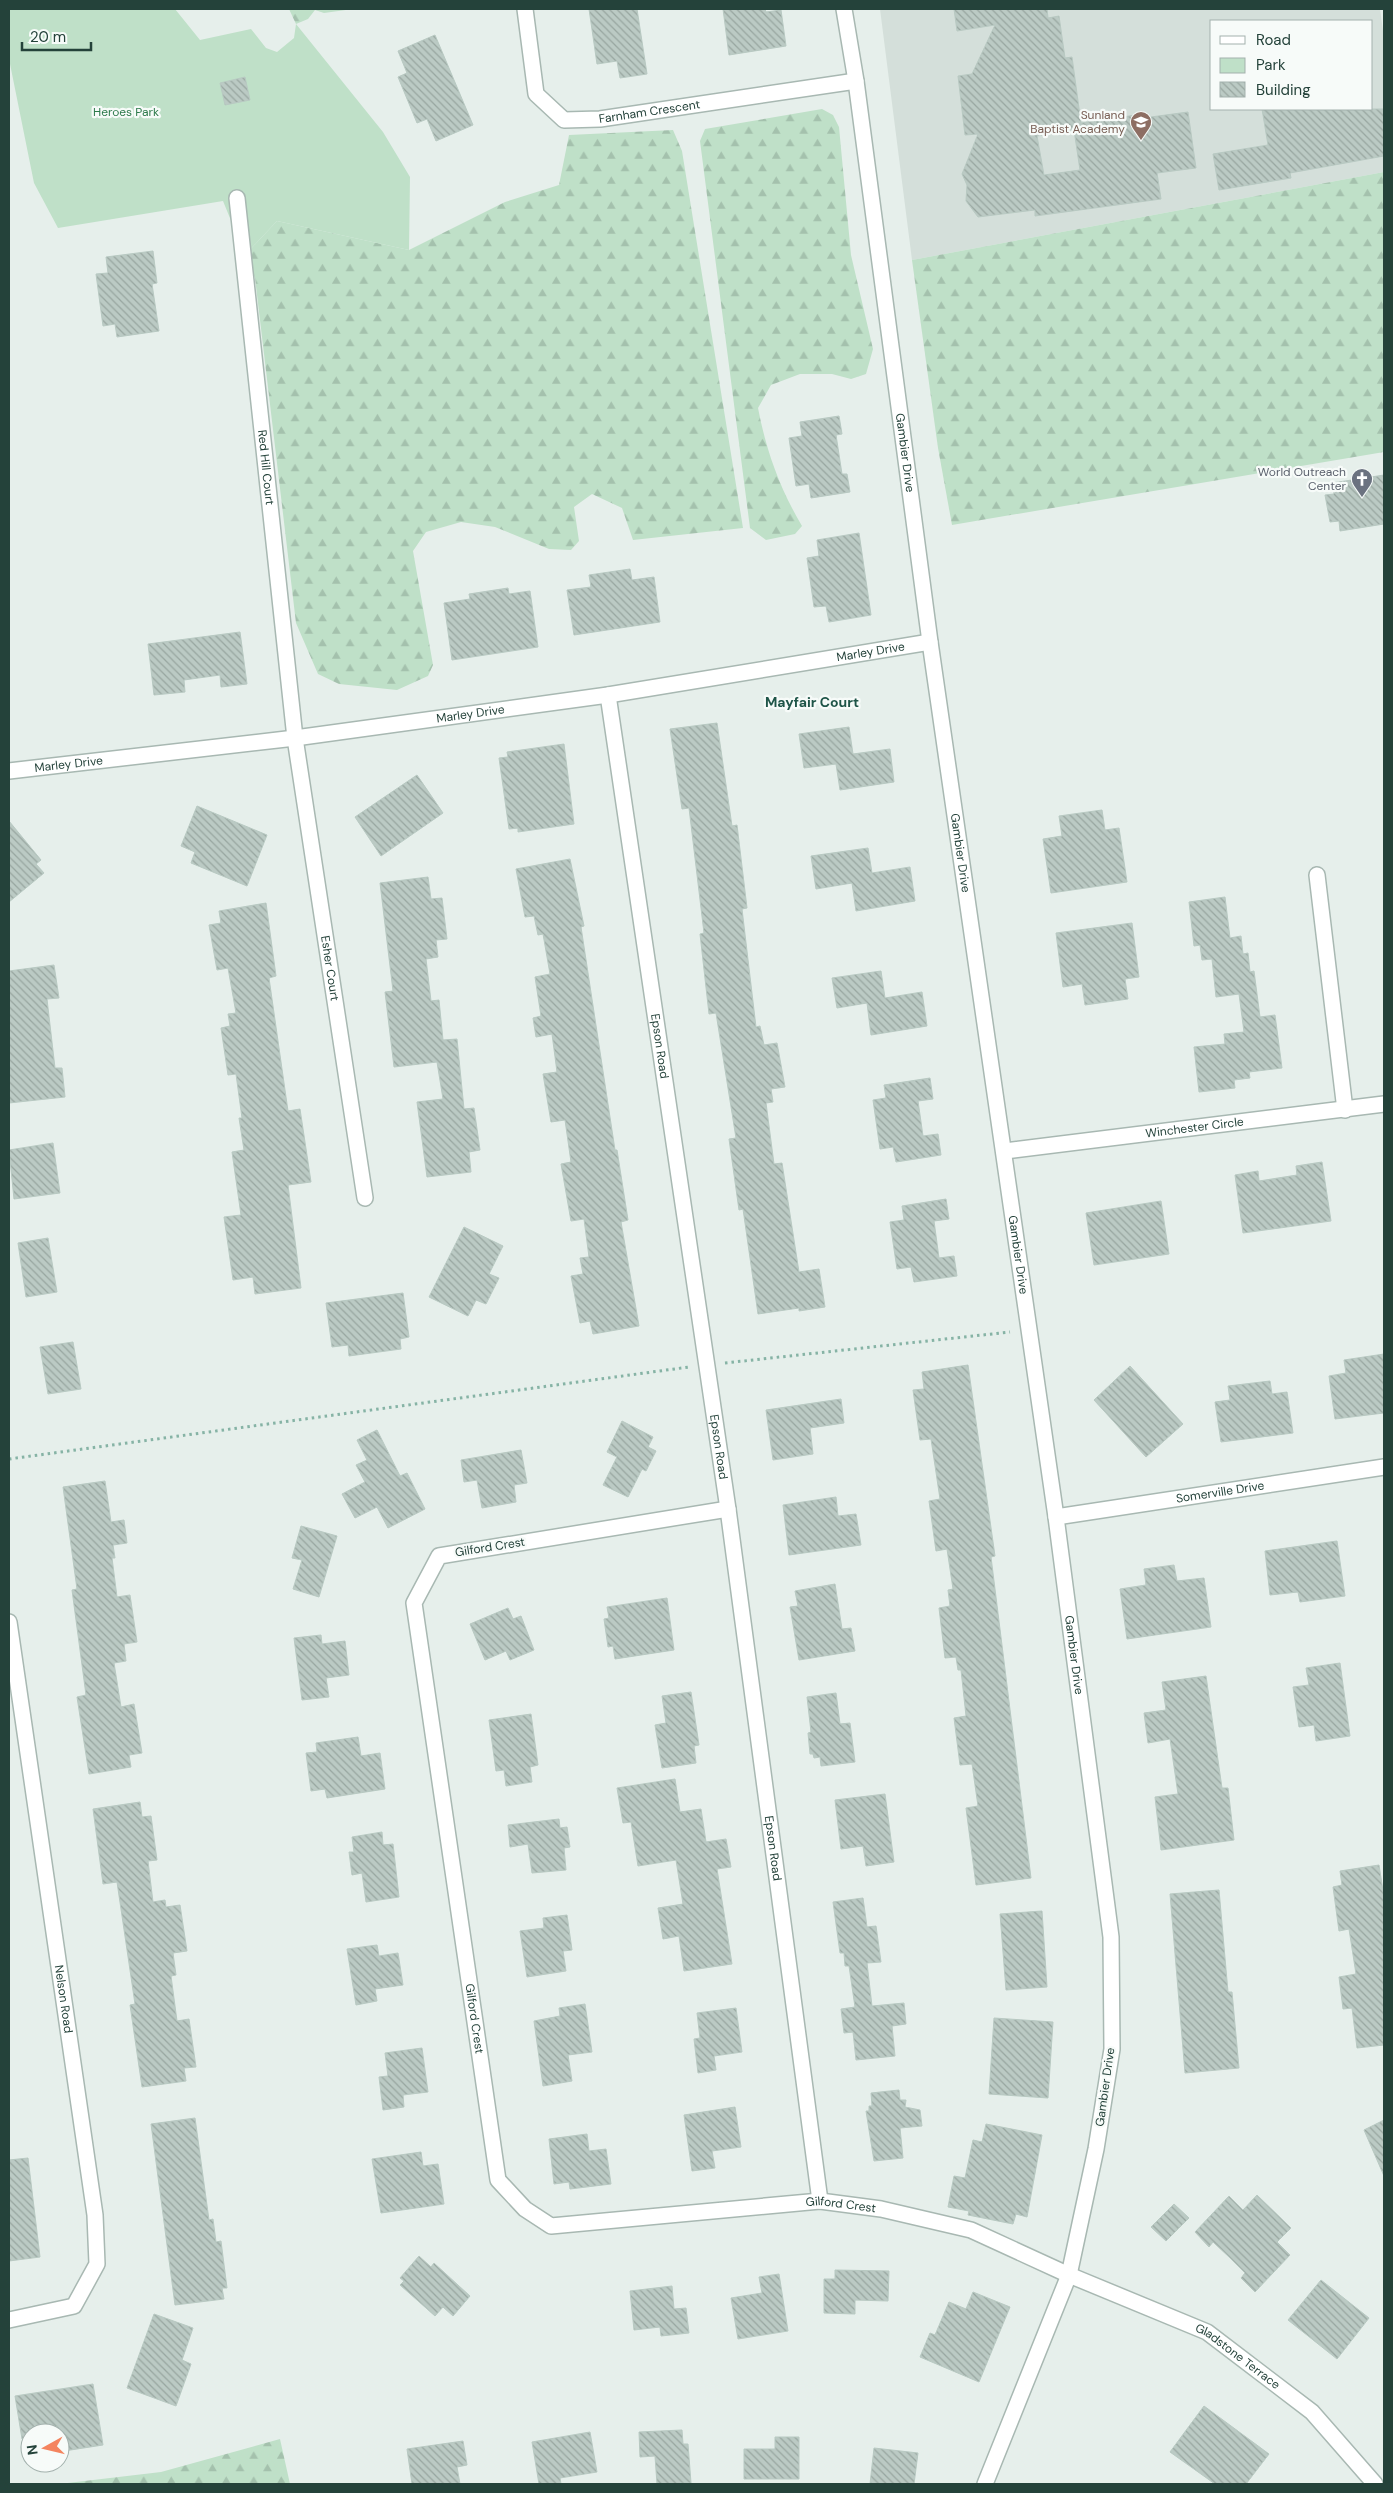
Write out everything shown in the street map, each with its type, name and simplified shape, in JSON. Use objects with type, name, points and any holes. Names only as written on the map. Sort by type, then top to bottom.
[{"type":"street","name":"Farnham Crescent","points":[[525,9],[536,94],[564,120],[600,119],[856,82]]},
{"type":"street","name":"Gambier Drive","points":[[844,9],[856,82],[930,642],[1030,1330],[1111,1937],[1112,2049],[1096,2149],[1069,2275],[985,2484]]},
{"type":"street","name":"Red Hill Court","points":[[237,198],[295,738]]},
{"type":"street","name":"Marley Drive","points":[[9,772],[295,738],[608,694],[930,642]]},
{"type":"street","name":"Epson Road","points":[[608,694],[728,1509],[820,2201]]},
{"type":"street","name":"Esher Court","points":[[295,738],[365,1198]]},
{"type":"street","points":[[1317,875],[1345,1110]]},
{"type":"street","name":"Winchester Circle","points":[[1005,1151],[1384,1104]]},
{"type":"street","name":"Somerville Drive","points":[[1056,1518],[1384,1468]]},
{"type":"street","name":"Gilford Crest","points":[[728,1509],[439,1556],[414,1603],[498,2180],[525,2209],[551,2226],[820,2201],[881,2209],[971,2230],[1069,2275]]},
{"type":"street","name":"Nelson Road","points":[[9,1624],[95,2215],[97,2264],[74,2306],[9,2320]]},
{"type":"street","name":"Gladstone Terrace","points":[[1069,2275],[1207,2332],[1312,2412],[1375,2484]]},
{"type":"path","points":[[9,1459],[707,1365],[1030,1330]]},
{"type":"shaded area","name":"Sunland Baptist Academy","points":[[880,9],[1380,9],[1384,38],[1384,172],[912,260]]},
{"type":"green space","name":"Heroes Park","points":[[9,9],[175,9],[200,40],[251,29],[266,48],[277,52],[294,38],[296,24],[383,132],[410,177],[409,250],[277,221],[245,255],[223,201],[58,228],[34,183],[9,59]]},
{"type":"green space","points":[[289,9],[353,9],[324,13],[315,10],[308,19],[296,24]]},
{"type":"green space","points":[[822,109],[833,115],[839,127],[851,255],[873,349],[866,374],[851,379],[832,374],[800,374],[771,385],[758,408],[765,439],[775,469],[787,498],[802,526],[795,534],[766,540],[750,528],[700,141],[705,129]]},
{"type":"green space","points":[[673,130],[682,151],[743,528],[633,540],[622,508],[592,494],[574,507],[579,541],[571,550],[549,549],[495,527],[461,522],[426,532],[413,551],[433,665],[428,676],[397,690],[339,684],[318,674],[296,623],[255,278],[245,255],[277,221],[409,250],[505,202],[559,185],[569,135]]},
{"type":"green space","points":[[1384,172],[1384,452],[952,525],[938,448],[912,260]]},
{"type":"green space","points":[[280,2439],[290,2484],[59,2484],[161,2472]]},
{"type":"building","points":[[589,9],[637,9],[647,74],[620,78],[617,61],[597,64]]},
{"type":"building","points":[[723,9],[765,9],[766,12],[781,10],[786,46],[729,55]]},
{"type":"building","points":[[954,9],[1047,9],[1048,18],[1059,16],[1065,58],[1072,57],[1081,123],[1136,115],[1136,119],[1188,112],[1196,168],[1157,173],[1161,199],[1035,216],[1035,210],[978,217],[966,201],[967,185],[962,174],[978,134],[965,135],[958,76],[972,74],[995,25],[957,31]],"holes":[[[1074,130],[1080,170],[1044,175],[1037,136]]]},
{"type":"building","points":[[435,35],[473,125],[436,141],[427,119],[417,123],[398,77],[407,73],[398,51]]},
{"type":"building","points":[[245,77],[250,100],[225,105],[220,83]]},
{"type":"building","points":[[1384,109],[1384,156],[1290,173],[1291,178],[1219,190],[1213,154],[1268,145],[1262,110]]},
{"type":"building","points":[[153,251],[157,283],[152,284],[159,331],[117,337],[115,324],[103,326],[96,274],[108,273],[106,257]]},
{"type":"building","points":[[839,416],[842,434],[836,435],[842,474],[847,474],[850,492],[811,498],[809,484],[796,486],[789,438],[802,436],[800,422]]},
{"type":"building","points":[[1384,475],[1384,524],[1340,531],[1339,521],[1330,522],[1325,495],[1334,494],[1332,483]]},
{"type":"building","points":[[859,533],[871,615],[829,622],[826,606],[814,607],[807,558],[819,556],[817,540]]},
{"type":"building","points":[[630,569],[632,580],[654,577],[660,622],[574,635],[567,590],[591,587],[589,575]]},
{"type":"building","points":[[508,588],[509,594],[530,591],[538,647],[452,660],[444,603],[470,599],[469,594]]},
{"type":"building","points":[[240,632],[247,684],[221,687],[220,675],[184,680],[185,692],[154,695],[148,644]]},
{"type":"building","points":[[717,723],[732,826],[737,825],[747,908],[742,909],[756,1027],[760,1026],[764,1045],[777,1043],[785,1087],[771,1089],[773,1102],[766,1103],[774,1164],[782,1163],[799,1272],[819,1269],[825,1307],[799,1311],[799,1308],[758,1314],[743,1209],[739,1210],[729,1139],[736,1138],[716,1013],[709,1014],[700,934],[704,933],[689,808],[682,809],[670,729]]},
{"type":"building","points":[[849,727],[853,754],[890,749],[894,782],[840,790],[836,764],[804,768],[799,734]]},
{"type":"building","points":[[564,744],[574,824],[518,832],[518,828],[509,829],[499,758],[508,757],[507,752]]},
{"type":"building","points":[[417,775],[443,813],[381,856],[355,817]]},
{"type":"building","points":[[197,806],[267,835],[247,886],[191,863],[195,852],[181,846]]},
{"type":"building","points":[[1102,810],[1105,830],[1119,828],[1127,882],[1051,893],[1043,839],[1062,836],[1059,816]]},
{"type":"building","points":[[9,821],[41,860],[36,864],[44,873],[9,902]]},
{"type":"building","points":[[868,848],[872,873],[910,867],[915,901],[856,911],[852,883],[816,889],[811,856]]},
{"type":"building","points":[[570,859],[584,926],[581,927],[615,1150],[617,1150],[628,1220],[621,1222],[639,1326],[593,1334],[590,1321],[580,1323],[571,1276],[583,1274],[580,1258],[589,1257],[584,1219],[571,1221],[561,1164],[571,1162],[565,1120],[551,1122],[543,1074],[557,1072],[552,1034],[536,1037],[533,1018],[541,1016],[535,977],[550,974],[543,934],[538,935],[534,916],[525,917],[516,869]]},
{"type":"building","points":[[428,877],[431,899],[442,898],[447,939],[436,940],[438,957],[426,959],[431,1001],[439,1000],[443,1040],[457,1039],[464,1109],[474,1108],[480,1150],[469,1152],[471,1172],[427,1177],[417,1102],[443,1099],[437,1062],[394,1067],[385,992],[393,991],[380,883]]},
{"type":"building","points":[[1225,897],[1230,938],[1241,936],[1243,954],[1248,953],[1250,972],[1254,971],[1260,1017],[1275,1015],[1282,1068],[1249,1072],[1250,1078],[1234,1080],[1235,1088],[1199,1092],[1194,1047],[1225,1044],[1224,1034],[1244,1032],[1239,994],[1216,997],[1212,959],[1202,960],[1200,945],[1194,946],[1189,902]]},
{"type":"building","points":[[266,903],[276,976],[269,978],[288,1111],[300,1109],[311,1182],[288,1185],[301,1288],[255,1294],[253,1277],[233,1280],[224,1217],[241,1215],[232,1152],[244,1150],[239,1118],[242,1118],[236,1074],[228,1075],[221,1028],[230,1026],[228,1014],[236,1013],[228,968],[217,970],[209,925],[221,923],[219,911]]},
{"type":"building","points":[[1132,923],[1139,977],[1125,979],[1128,999],[1085,1005],[1082,984],[1063,987],[1056,933]]},
{"type":"building","points":[[54,965],[59,998],[47,999],[55,1068],[62,1068],[65,1097],[9,1103],[9,971]]},
{"type":"building","points":[[881,971],[885,998],[922,992],[927,1026],[871,1035],[867,1003],[837,1008],[832,978]]},
{"type":"building","points":[[930,1078],[933,1099],[918,1101],[923,1136],[938,1134],[941,1155],[896,1162],[893,1147],[880,1149],[873,1100],[886,1098],[884,1085]]},
{"type":"building","points":[[53,1143],[60,1193],[14,1199],[9,1150]]},
{"type":"building","points":[[1322,1162],[1331,1221],[1243,1233],[1235,1175],[1258,1171],[1259,1181],[1297,1175],[1296,1166]]},
{"type":"building","points":[[946,1199],[949,1219],[934,1221],[939,1258],[954,1256],[957,1276],[914,1282],[911,1267],[897,1269],[890,1222],[904,1220],[902,1206]]},
{"type":"building","points":[[1161,1201],[1169,1254],[1094,1265],[1086,1213]]},
{"type":"building","points":[[464,1227],[503,1246],[489,1274],[499,1278],[486,1304],[476,1300],[468,1316],[429,1297]]},
{"type":"building","points":[[48,1238],[57,1292],[26,1297],[18,1243]]},
{"type":"building","points":[[403,1293],[409,1337],[400,1339],[401,1349],[349,1356],[348,1345],[332,1347],[326,1303]]},
{"type":"building","points":[[73,1342],[81,1389],[48,1394],[40,1347]]},
{"type":"building","points":[[1384,1354],[1384,1413],[1335,1419],[1329,1376],[1346,1373],[1344,1360]]},
{"type":"building","points":[[968,1365],[995,1556],[991,1557],[1031,1878],[976,1885],[966,1808],[978,1806],[972,1764],[960,1765],[954,1718],[966,1716],[961,1670],[958,1670],[956,1657],[945,1658],[939,1608],[950,1606],[948,1590],[953,1589],[947,1549],[936,1551],[929,1501],[940,1499],[931,1439],[920,1440],[913,1390],[924,1389],[922,1372]]},
{"type":"building","points":[[1130,1366],[1183,1424],[1146,1457],[1094,1400]]},
{"type":"building","points":[[1270,1381],[1272,1394],[1287,1392],[1293,1433],[1221,1442],[1215,1402],[1230,1400],[1228,1386]]},
{"type":"building","points":[[841,1399],[844,1423],[810,1428],[813,1454],[773,1460],[766,1410]]},
{"type":"building","points":[[622,1421],[653,1437],[648,1447],[656,1451],[646,1471],[642,1469],[628,1497],[603,1485],[617,1457],[607,1452]]},
{"type":"building","points":[[377,1430],[400,1476],[407,1473],[425,1509],[388,1528],[377,1507],[355,1518],[342,1494],[365,1482],[356,1465],[367,1460],[357,1440]]},
{"type":"building","points":[[521,1450],[527,1483],[514,1485],[516,1502],[482,1508],[477,1480],[464,1482],[461,1460]]},
{"type":"building","points":[[105,1481],[111,1522],[124,1520],[127,1543],[113,1545],[115,1558],[112,1558],[117,1597],[130,1595],[137,1642],[124,1644],[126,1661],[114,1663],[121,1707],[134,1704],[142,1753],[129,1755],[131,1767],[89,1774],[77,1697],[86,1695],[72,1590],[77,1589],[63,1487]]},
{"type":"building","points":[[836,1497],[838,1516],[856,1514],[861,1545],[789,1555],[783,1505]]},
{"type":"building","points":[[301,1526],[337,1536],[319,1597],[293,1589],[302,1560],[292,1558]]},
{"type":"building","points":[[1337,1541],[1345,1596],[1300,1602],[1298,1592],[1270,1595],[1265,1551]]},
{"type":"building","points":[[1174,1565],[1177,1581],[1204,1578],[1211,1627],[1127,1639],[1120,1589],[1146,1585],[1144,1569]]},
{"type":"building","points":[[835,1584],[842,1629],[851,1628],[855,1651],[799,1660],[790,1607],[798,1606],[795,1591]]},
{"type":"building","points":[[667,1598],[674,1650],[615,1659],[613,1646],[608,1647],[604,1619],[609,1618],[607,1607]]},
{"type":"building","points":[[508,1608],[513,1619],[521,1616],[534,1650],[510,1660],[506,1651],[485,1660],[470,1624]]},
{"type":"building","points":[[321,1635],[322,1644],[345,1641],[349,1675],[326,1678],[329,1697],[302,1700],[294,1638]]},
{"type":"building","points":[[1340,1663],[1350,1736],[1316,1741],[1314,1725],[1299,1727],[1293,1687],[1309,1685],[1306,1668]]},
{"type":"building","points":[[1206,1676],[1222,1788],[1228,1788],[1234,1840],[1161,1850],[1155,1797],[1178,1794],[1170,1739],[1148,1743],[1144,1713],[1166,1710],[1162,1682]]},
{"type":"building","points":[[691,1692],[699,1745],[694,1746],[696,1763],[662,1768],[655,1725],[666,1723],[662,1696]]},
{"type":"building","points":[[836,1693],[840,1724],[850,1723],[855,1762],[821,1766],[820,1757],[814,1758],[813,1754],[810,1754],[808,1733],[811,1732],[807,1697]]},
{"type":"building","points":[[531,1714],[538,1765],[530,1767],[532,1782],[506,1786],[504,1770],[496,1771],[489,1720]]},
{"type":"building","points":[[358,1737],[361,1756],[380,1753],[385,1789],[327,1798],[325,1789],[311,1791],[306,1753],[317,1752],[316,1743]]},
{"type":"building","points":[[675,1779],[680,1812],[701,1809],[706,1842],[726,1839],[731,1867],[717,1869],[732,1964],[684,1971],[679,1936],[663,1939],[658,1908],[683,1904],[676,1860],[638,1866],[631,1822],[623,1823],[617,1788]]},
{"type":"building","points":[[885,1794],[894,1862],[866,1866],[863,1846],[841,1849],[835,1800]]},
{"type":"building","points":[[140,1802],[142,1817],[151,1816],[157,1860],[148,1861],[153,1902],[165,1900],[166,1907],[180,1905],[187,1951],[173,1953],[176,1975],[171,1976],[177,2021],[189,2019],[196,2067],[184,2068],[186,2081],[142,2087],[130,2005],[135,2004],[117,1882],[103,1884],[93,1809]]},
{"type":"building","points":[[559,1819],[560,1828],[567,1827],[570,1847],[564,1848],[566,1870],[532,1873],[528,1844],[510,1847],[508,1825]]},
{"type":"building","points":[[382,1832],[383,1845],[393,1844],[399,1897],[366,1902],[362,1873],[352,1875],[349,1852],[354,1852],[352,1837]]},
{"type":"building","points":[[1379,1865],[1384,1897],[1384,2045],[1357,2048],[1352,2008],[1343,2009],[1339,1977],[1356,1974],[1349,1929],[1339,1931],[1333,1887],[1342,1885],[1340,1871]]},
{"type":"building","points":[[1219,1890],[1228,1992],[1232,1992],[1239,2068],[1185,2073],[1170,1894]]},
{"type":"building","points":[[863,1898],[867,1927],[876,1926],[881,1962],[867,1963],[872,2006],[904,2003],[906,2024],[892,2026],[895,2056],[856,2060],[853,2032],[844,2033],[841,2009],[855,2007],[849,1966],[845,1966],[844,1953],[840,1953],[833,1902]]},
{"type":"building","points":[[1042,1911],[1047,1987],[1006,1990],[1000,1914]]},
{"type":"building","points":[[567,1915],[572,1950],[563,1951],[566,1971],[527,1977],[520,1931],[544,1928],[543,1918]]},
{"type":"building","points":[[377,1945],[379,1956],[398,1953],[403,1985],[375,1989],[377,2001],[356,2005],[347,1949]]},
{"type":"building","points":[[585,2004],[592,2052],[568,2055],[572,2081],[543,2086],[534,2021],[560,2016],[559,2008]]},
{"type":"building","points":[[736,2008],[742,2052],[714,2056],[716,2070],[698,2073],[694,2039],[700,2038],[697,2013]]},
{"type":"building","points":[[994,2018],[1053,2022],[1048,2098],[989,2094]]},
{"type":"building","points":[[422,2048],[428,2092],[403,2095],[404,2107],[383,2110],[379,2077],[388,2076],[385,2053]]},
{"type":"building","points":[[899,2090],[900,2100],[906,2100],[905,2107],[920,2110],[922,2126],[900,2128],[903,2158],[874,2161],[866,2111],[869,2111],[869,2106],[872,2106],[871,2093]]},
{"type":"building","points":[[735,2107],[741,2147],[712,2151],[715,2168],[692,2171],[684,2115]]},
{"type":"building","points":[[195,2118],[209,2220],[213,2219],[216,2242],[221,2241],[227,2288],[222,2288],[224,2299],[175,2305],[151,2124]]},
{"type":"building","points":[[1384,2120],[1384,2176],[1364,2130]]},
{"type":"building","points":[[986,2124],[1042,2135],[1027,2217],[1016,2214],[1013,2224],[968,2215],[969,2211],[948,2207],[954,2176],[965,2178],[973,2140],[982,2142]]},
{"type":"building","points":[[587,2134],[589,2151],[606,2149],[611,2184],[570,2189],[569,2182],[554,2184],[549,2139]]},
{"type":"building","points":[[421,2152],[423,2166],[438,2164],[444,2204],[381,2213],[372,2159]]},
{"type":"building","points":[[28,2158],[40,2257],[9,2261],[9,2160]]},
{"type":"building","points":[[1257,2195],[1291,2228],[1277,2242],[1290,2255],[1255,2292],[1241,2278],[1245,2273],[1229,2257],[1213,2242],[1209,2247],[1195,2232],[1229,2196],[1243,2210]]},
{"type":"building","points":[[1174,2204],[1189,2218],[1166,2241],[1151,2227]]},
{"type":"building","points":[[419,2256],[431,2267],[434,2263],[470,2296],[453,2316],[443,2307],[435,2316],[400,2285],[404,2281],[400,2278]]},
{"type":"building","points":[[835,2270],[889,2271],[888,2301],[855,2300],[855,2314],[824,2313],[824,2279],[835,2279]]},
{"type":"building","points":[[779,2274],[788,2331],[738,2339],[731,2298],[762,2293],[759,2277]]},
{"type":"building","points":[[1321,2280],[1369,2318],[1337,2359],[1288,2320]]},
{"type":"building","points":[[672,2286],[674,2309],[686,2308],[689,2333],[661,2336],[660,2327],[634,2330],[630,2291]]},
{"type":"building","points":[[973,2292],[1010,2307],[979,2382],[920,2357],[930,2333],[935,2335],[949,2302],[966,2309]]},
{"type":"building","points":[[154,2314],[193,2328],[182,2360],[191,2364],[176,2406],[127,2388]]},
{"type":"building","points":[[93,2384],[103,2445],[70,2450],[70,2423],[20,2423],[20,2427],[15,2396]]},
{"type":"building","points":[[1204,2406],[1269,2454],[1246,2484],[1215,2484],[1170,2452]]},
{"type":"building","points":[[682,2430],[683,2444],[688,2444],[691,2483],[657,2484],[655,2456],[640,2457],[639,2432]]},
{"type":"building","points":[[590,2432],[597,2472],[560,2478],[561,2484],[539,2484],[532,2442]]},
{"type":"building","points":[[775,2437],[799,2437],[799,2479],[744,2479],[744,2449],[775,2449]]},
{"type":"building","points":[[463,2441],[467,2465],[457,2467],[460,2484],[412,2484],[407,2449]]},
{"type":"building","points":[[874,2448],[918,2453],[914,2484],[870,2484]]},
{"type":"place","name":"Sunland Baptist Academy","points":[[1141,141]]},
{"type":"place","name":"World Outreach Center","points":[[1362,498]]},
{"type":"district","name":"Mayfair Court","points":[[812,702]]}]
